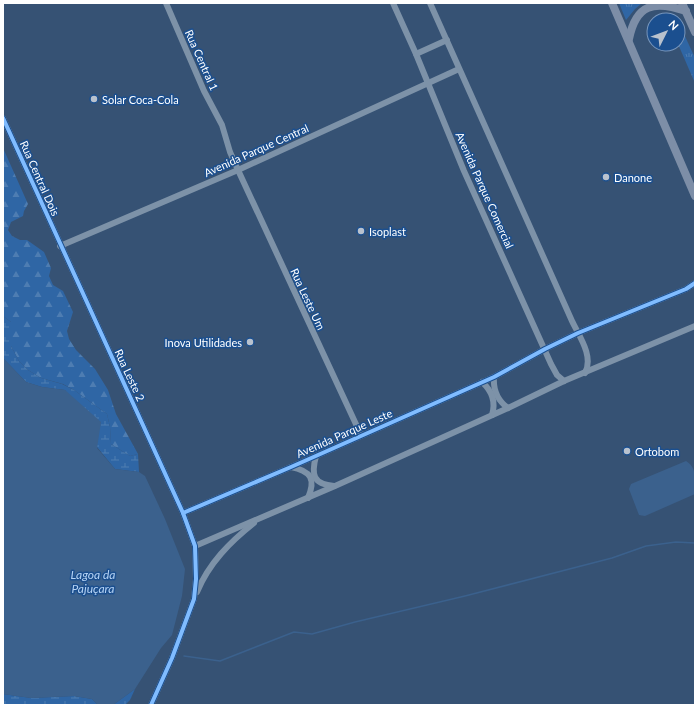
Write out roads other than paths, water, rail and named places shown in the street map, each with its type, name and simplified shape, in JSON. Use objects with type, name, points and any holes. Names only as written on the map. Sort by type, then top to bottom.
[{"type":"main road","points":[[612,3],[629,39],[695,196]]},
{"type":"main road","points":[[629,39],[634,20],[639,13],[650,6],[657,3],[665,4],[686,11]]},
{"type":"main road","points":[[682,3],[695,32]]},
{"type":"street","name":"Rua Central 1","points":[[166,3],[204,91],[222,126],[230,152],[238,170]]},
{"type":"street","name":"Avenida Parque Comercial","points":[[393,3],[416,54],[464,171],[556,375],[564,381]]},
{"type":"street","points":[[430,3],[587,354],[587,369],[585,373]]},
{"type":"street","points":[[416,54],[447,40]]},
{"type":"street","name":"Avenida Parque Central","points":[[60,246],[238,170],[459,69]]},
{"type":"street","name":"Rua Central Dois","points":[[3,118],[60,246]]},
{"type":"street","name":"Rua Leste Um","points":[[238,170],[361,435]]},
{"type":"street","name":"Rua Leste 2","points":[[60,246],[183,513]]},
{"type":"street","name":"Avenida Parque Leste","points":[[183,513],[494,377],[578,333],[686,289],[695,283]]},
{"type":"street","points":[[195,546],[335,486],[508,408],[564,381],[695,326]]},
{"type":"street","points":[[494,377],[496,395],[508,408]]},
{"type":"street","points":[[482,382],[492,395],[494,407],[492,415]]},
{"type":"street","points":[[316,456],[313,466],[315,477],[322,484],[335,486]]},
{"type":"street","points":[[291,467],[302,469],[310,476],[312,485],[308,498]]},
{"type":"street","points":[[183,513],[195,546],[196,579],[194,599]]},
{"type":"street","points":[[151,705],[172,658],[202,580],[219,555],[259,519]]},
{"type":"water","name":"Lagoa da Pajuçara","points":[[3,358],[26,382],[42,387],[65,390],[101,422],[97,448],[115,469],[139,472],[145,476],[165,519],[185,569],[182,596],[172,635],[161,648],[135,689],[113,705],[98,705],[92,699],[74,696],[31,698],[3,694]]},
{"type":"water","points":[[686,461],[690,464],[694,471],[695,494],[645,516],[639,515],[629,489],[631,484]]},
{"type":"waterway","points":[[184,656],[220,661],[294,632],[312,634],[612,558],[646,546],[676,542],[695,543]]},
{"type":"place","name":"Solar Coca-Cola","points":[[94,99]]},
{"type":"place","name":"Danone","points":[[606,177]]},
{"type":"place","name":"Isoplast","points":[[361,231]]},
{"type":"place","name":"Inova Utilidades","points":[[250,342]]},
{"type":"place","name":"Ortobom","points":[[627,451]]}]
